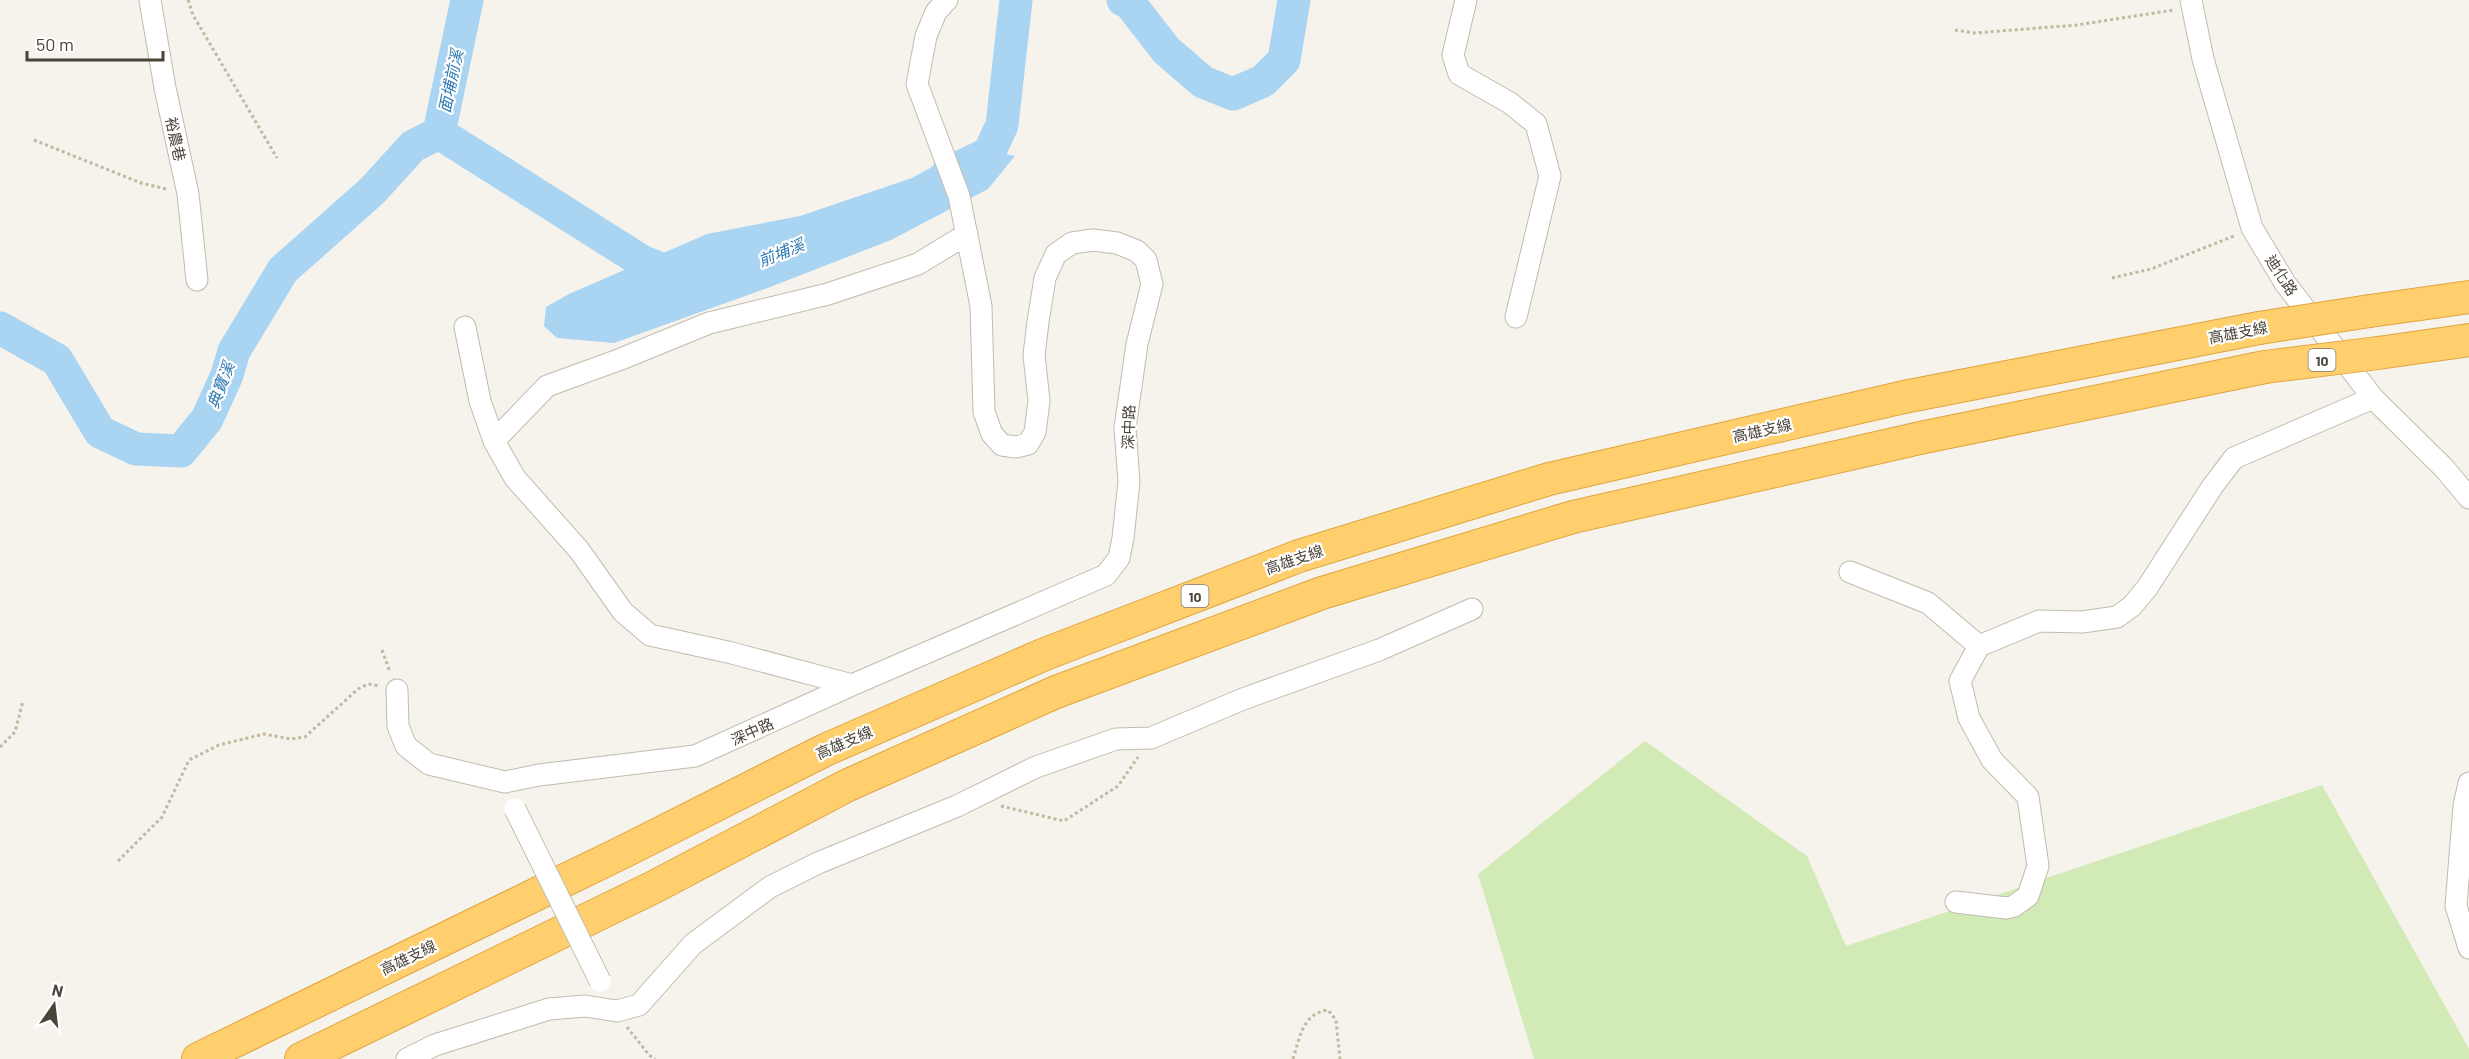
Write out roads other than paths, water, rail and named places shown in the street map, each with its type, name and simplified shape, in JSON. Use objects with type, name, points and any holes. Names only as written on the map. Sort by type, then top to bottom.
[{"type":"highway","name":"高雄支線","points":[[198,1059],[627,850],[825,750],[1046,654],[1299,555],[1549,479],[1904,397],[2259,328],[2469,297]]},
{"type":"highway","name":"10","points":[[301,1059],[654,887],[846,786],[1056,692],[1322,593],[1573,517],[1920,438],[2265,368],[2469,340]]},
{"type":"street","name":"裕農巷","points":[[150,0],[165,88],[188,194],[197,280]]},
{"type":"street","name":"深中路","points":[[397,690],[398,726],[406,746],[429,764],[506,782],[539,775],[695,756],[1106,575],[1119,558],[1129,482],[1125,428],[1137,344],[1152,284],[1146,260],[1137,251],[1117,243],[1093,240],[1072,243],[1056,254],[1046,278],[1034,355],[1039,401],[1035,432],[1028,444],[1016,447],[1002,446],[992,434],[984,412],[981,306],[959,196],[917,84],[926,36],[936,12],[948,0]]},
{"type":"street","points":[[1466,0],[1453,55],[1459,74],[1510,104],[1536,124],[1550,176],[1516,316]]},
{"type":"street","name":"迪化路","points":[[2193,4],[2203,58],[2252,228],[2285,283],[2373,398],[2444,468],[2469,498]]},
{"type":"street","points":[[494,441],[547,386],[709,323],[828,294],[918,264],[967,234]]},
{"type":"street","points":[[465,327],[480,401],[494,441],[515,478],[579,550],[623,612],[650,635],[732,653],[852,685]]},
{"type":"street","points":[[1956,902],[2006,908],[2014,906],[2028,896],[2038,866],[2028,797],[1992,760],[1969,718],[1960,681],[1979,646],[2039,621],[2082,622],[2117,617],[2133,606],[2234,458],[2373,398]]},
{"type":"street","points":[[1850,572],[1928,603],[1979,646]]},
{"type":"street","points":[[407,1059],[435,1045],[549,1009],[585,1006],[617,1011],[639,1005],[693,944],[770,887],[818,863],[971,799],[1036,767],[1116,739],[1151,738],[1243,699],[1379,650],[1472,609]]},
{"type":"street","points":[[506,782],[515,809],[617,1011]]},
{"type":"street","points":[[2469,783],[2464,806],[2456,906],[2469,948]]},
{"type":"water","points":[[968,147],[1015,156],[988,189],[891,240],[765,289],[614,343],[557,338],[544,326],[546,307],[569,294],[707,234],[800,216],[912,178]]},
{"type":"waterway","name":"典寶溪","points":[[0,328],[57,360],[100,432],[136,449],[181,451],[207,419],[227,375],[234,351],[283,270],[372,191],[413,146],[439,133],[467,0]]},
{"type":"waterway","name":"前埔溪","points":[[948,173],[989,153],[1002,125],[1016,0]]},
{"type":"waterway","name":"前埔溪","points":[[1123,0],[1128,1],[1166,50],[1203,82],[1233,94],[1263,81],[1284,60],[1294,0]]},
{"type":"waterway","name":"前埔溪","points":[[439,133],[643,262],[685,278]]},
{"type":"water label","name":"面埔前溪","points":[[450,81]]}]
